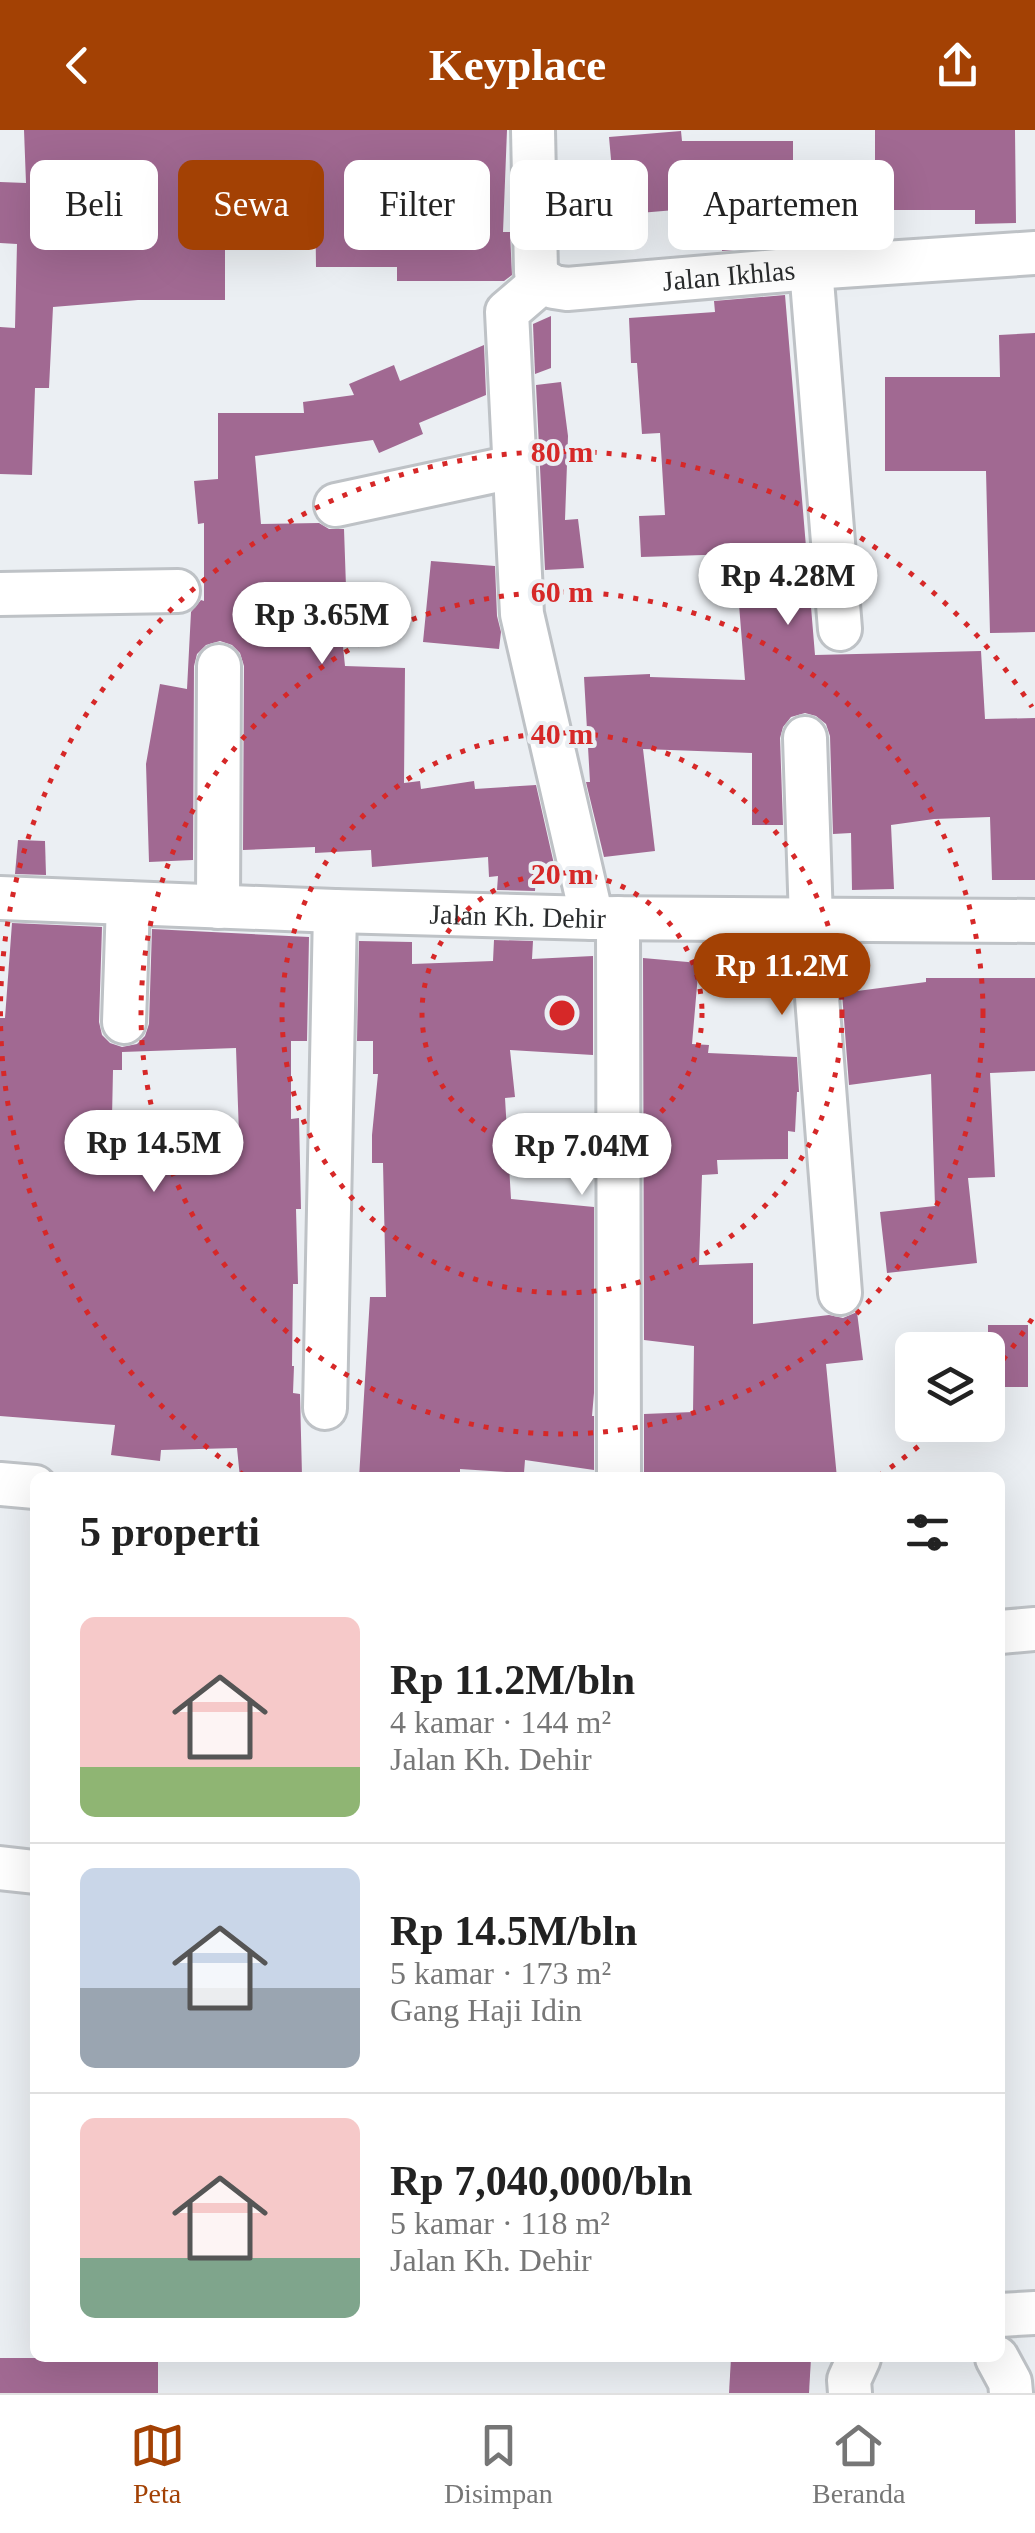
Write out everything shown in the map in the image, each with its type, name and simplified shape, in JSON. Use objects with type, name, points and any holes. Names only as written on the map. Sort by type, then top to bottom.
[{"type":"street","points":[[532,130],[536,272],[542,281],[507,312],[522,614],[605,918],[618,1472]]},
{"type":"street","name":"Jalan Ikhlas","points":[[542,281],[554,288],[568,289],[1035,253]]},
{"type":"street","points":[[811,268],[840,629]]},
{"type":"street","points":[[336,505],[513,467]]},
{"type":"street","points":[[0,594],[178,591]]},
{"type":"street","points":[[218,907],[219,666]]},
{"type":"street","points":[[805,738],[811,920],[840,1293]]},
{"type":"street","name":"Jalan Kh. Dehir","points":[[0,898],[605,918],[1035,921]]},
{"type":"street","points":[[124,1022],[128,903]]},
{"type":"street","points":[[325,1408],[335,912]]},
{"type":"street","points":[[0,1484],[30,1487]]},
{"type":"street","points":[[1005,1632],[1035,1629]]},
{"type":"street","points":[[0,1868],[30,1871]]},
{"type":"street","points":[[1005,2315],[1035,2313]]},
{"type":"street","points":[[850,2393],[849,2380],[857,2362]]},
{"type":"street","points":[[998,2362],[1010,2382],[1011,2393]]},
{"type":"building","points":[[24,130],[507,130],[503,232],[510,232],[512,275],[504,281],[397,281],[397,267],[316,267],[316,250],[324,250],[324,160],[178,160],[178,250],[225,250],[225,300],[138,300],[53,307],[49,388],[35,388],[32,475],[0,474],[0,327],[15,328],[17,244],[0,243],[0,182],[26,183]]},
{"type":"building","points":[[875,130],[1015,130],[1016,223],[975,224],[975,210],[894,210],[894,160],[875,160]]},
{"type":"building","points":[[681,131],[682,141],[793,141],[793,160],[668,160],[668,211],[648,212],[648,160],[611,160],[609,137]]},
{"type":"building","points":[[785,295],[815,655],[981,651],[985,719],[1035,718],[1035,880],[992,880],[990,817],[934,819],[891,825],[894,889],[852,890],[851,833],[833,834],[830,736],[826,724],[805,713],[791,717],[780,738],[783,825],[752,825],[752,753],[643,749],[655,851],[604,857],[586,782],[590,782],[584,677],[650,674],[745,680],[735,554],[641,557],[639,516],[665,515],[660,433],[642,434],[637,363],[631,363],[629,318],[715,312],[714,301]]},
{"type":"building","points":[[551,316],[551,368],[535,374],[533,324]]},
{"type":"building","points":[[1035,333],[1035,632],[990,633],[986,471],[885,471],[885,377],[1000,377],[999,335]]},
{"type":"building","points":[[484,345],[486,395],[419,423],[423,434],[379,453],[373,440],[255,456],[261,524],[319,523],[329,529],[344,529],[346,587],[337,588],[345,666],[405,668],[404,783],[420,781],[421,789],[474,781],[475,789],[536,785],[556,873],[536,874],[535,891],[497,890],[498,876],[489,877],[488,857],[372,867],[371,850],[243,850],[244,666],[240,653],[220,641],[206,645],[197,654],[194,666],[193,860],[149,862],[146,764],[160,684],[187,689],[191,612],[204,601],[204,523],[198,524],[194,481],[218,479],[218,413],[304,413],[303,402],[354,395],[349,384],[394,365],[400,381]]},
{"type":"building","points":[[561,382],[568,436],[565,520],[578,519],[584,568],[545,570],[536,385]]},
{"type":"building","points":[[431,561],[495,566],[499,649],[423,642]]},
{"type":"building","points":[[18,840],[45,841],[46,875],[15,874]]},
{"type":"building","points":[[12,923],[102,927],[99,1022],[102,1035],[122,1047],[137,1044],[149,1024],[152,929],[309,937],[307,1041],[291,1041],[291,1119],[299,1118],[301,1209],[296,1209],[298,1284],[293,1284],[292,1366],[293,1393],[300,1394],[302,1472],[239,1472],[237,1448],[161,1450],[160,1461],[111,1455],[115,1425],[0,1416],[0,1018],[5,1018]],"holes":[[[236,1048],[239,1135],[206,1136],[207,1161],[111,1165],[113,1070],[122,1070],[122,1052]]]},
{"type":"building","points":[[494,940],[533,941],[532,959],[593,956],[593,1055],[510,1050],[515,1097],[505,1098],[511,1199],[594,1207],[594,1470],[525,1460],[524,1472],[359,1472],[370,1297],[386,1297],[383,1163],[372,1163],[378,1074],[373,1074],[373,1041],[357,1041],[359,941],[412,942],[412,964],[493,961]]},
{"type":"building","points":[[643,958],[699,963],[692,1044],[709,1045],[708,1053],[797,1057],[799,1092],[795,1132],[788,1131],[788,1159],[717,1160],[718,1174],[702,1175],[699,1265],[753,1263],[753,1324],[829,1315],[843,1318],[857,1312],[863,1360],[826,1364],[836,1472],[644,1472],[644,1414],[693,1412],[694,1346],[644,1340]]},
{"type":"building","points":[[926,978],[1035,978],[1035,1071],[990,1073],[995,1177],[968,1178],[977,1263],[887,1273],[880,1212],[935,1206],[931,1074],[849,1085],[842,993],[926,982]]},
{"type":"building","points":[[988,1325],[1028,1325],[1028,1387],[1005,1387],[1005,1332],[988,1332]]},
{"type":"building","points":[[0,2358],[30,2358],[30,2362],[158,2362],[158,2393],[0,2393]]},
{"type":"building","points":[[731,2362],[811,2362],[809,2393],[729,2393]]}]
